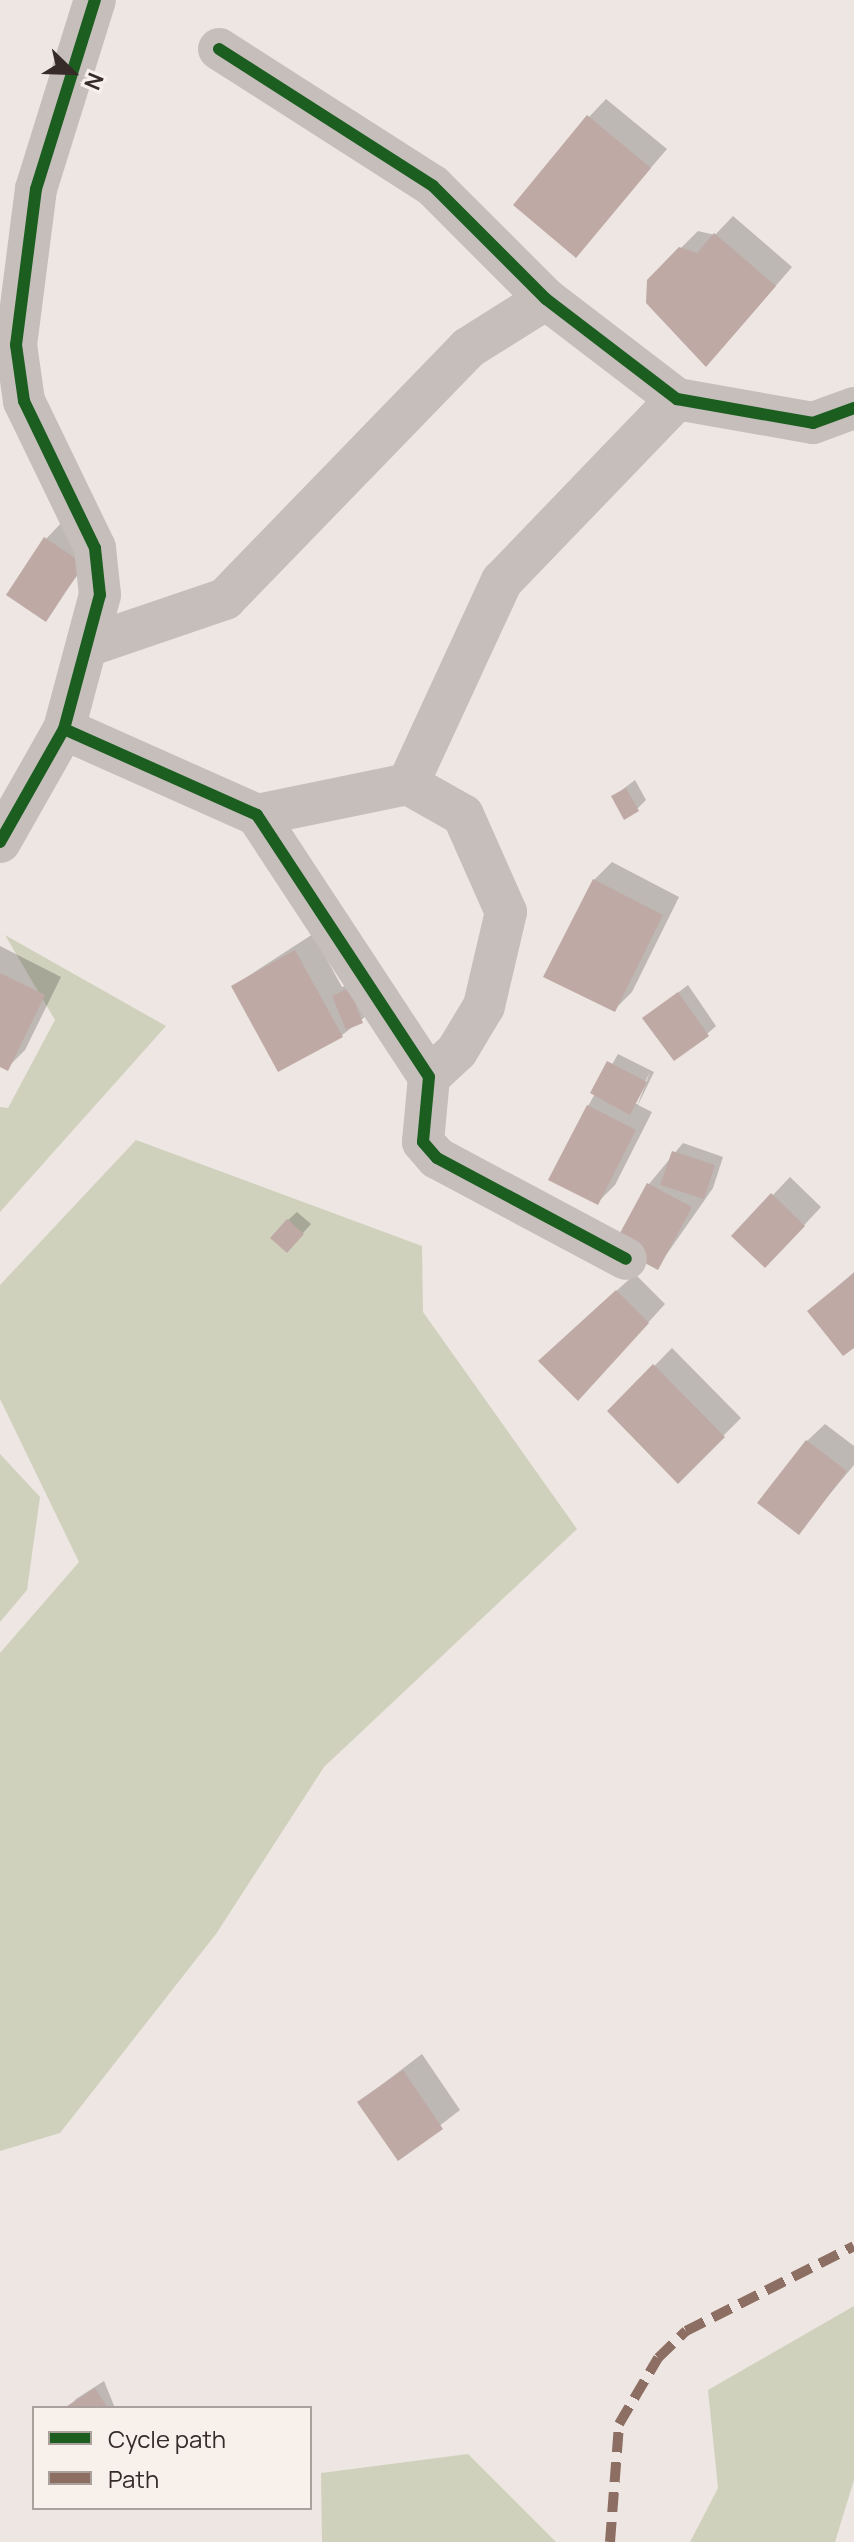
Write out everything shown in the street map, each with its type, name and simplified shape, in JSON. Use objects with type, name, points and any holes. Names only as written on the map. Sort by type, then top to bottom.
[{"type":"street","points":[[0,842],[13,795],[64,729],[90,645],[100,595],[95,548],[12,399],[36,189],[95,0]]},
{"type":"street","points":[[219,49],[433,186],[546,299],[677,399],[813,423],[854,408]]},
{"type":"street","points":[[90,645],[225,599],[468,348],[546,299]]},
{"type":"street","points":[[408,784],[502,581],[677,399]]},
{"type":"street","points":[[64,729],[257,815],[429,1077],[423,1142],[437,1158],[626,1259]]},
{"type":"street","points":[[257,815],[408,784],[463,815],[506,912],[484,1006],[457,1051],[429,1077]]},
{"type":"green space","points":[[5,935],[166,1026],[0,1212],[0,1107],[8,1108],[55,1020]]},
{"type":"green space","points":[[136,1140],[422,1246],[423,1312],[577,1529],[324,1767],[216,1934],[60,2133],[0,2151],[0,1653],[79,1562],[0,1399],[0,1285]]},
{"type":"green space","points":[[0,1454],[40,1497],[27,1590],[0,1622]]},
{"type":"green space","points":[[854,2306],[854,2480],[835,2542],[690,2542],[718,2488],[708,2390]]},
{"type":"green space","points":[[468,2454],[556,2542],[322,2542],[321,2473]]},
{"type":"building","points":[[587,115],[651,168],[576,258],[513,205]]},
{"type":"building","points":[[714,233],[776,286],[706,367],[646,303],[647,280],[679,247],[697,253]]},
{"type":"building","points":[[44,537],[84,564],[46,622],[6,595]]},
{"type":"building","points":[[626,788],[639,811],[624,820],[611,796]]},
{"type":"building","points":[[593,879],[663,915],[615,1012],[543,977]]},
{"type":"building","points":[[295,950],[343,1037],[278,1072],[231,986]]},
{"type":"building","points":[[0,973],[45,995],[8,1071],[0,1067]]},
{"type":"building","points":[[349,988],[363,1023],[346,1030],[332,996]]},
{"type":"building","points":[[678,992],[709,1036],[674,1061],[642,1018]]},
{"type":"building","points":[[607,1061],[647,1082],[630,1115],[590,1093]]},
{"type":"building","points":[[587,1105],[636,1130],[598,1205],[548,1180]]},
{"type":"building","points":[[672,1151],[715,1165],[704,1199],[660,1185]]},
{"type":"building","points":[[647,1183],[692,1207],[658,1270],[613,1246]]},
{"type":"building","points":[[771,1193],[805,1226],[765,1268],[731,1236]]},
{"type":"building","points":[[287,1219],[304,1234],[287,1253],[270,1238]]},
{"type":"building","points":[[854,1273],[854,1348],[843,1356],[807,1311]]},
{"type":"building","points":[[616,1290],[649,1323],[578,1401],[538,1361]]},
{"type":"building","points":[[653,1364],[725,1437],[678,1484],[607,1411]]},
{"type":"building","points":[[806,1440],[847,1471],[799,1535],[757,1503]]},
{"type":"building","points":[[403,2070],[443,2129],[398,2161],[357,2102]]},
{"type":"building","points":[[95,2388],[107,2406],[67,2406]]},
{"type":"marked path","points":[[610,2542],[619,2424],[658,2358],[686,2331],[854,2246]]},
{"type":"cycle path","points":[[0,842],[64,729],[100,595],[95,548],[24,401],[16,345],[36,189],[95,0]]},
{"type":"cycle path","points":[[219,49],[433,186],[546,299],[677,399],[813,423],[854,408]]},
{"type":"cycle path","points":[[64,729],[257,815],[429,1077],[423,1142],[437,1158],[626,1259]]}]
